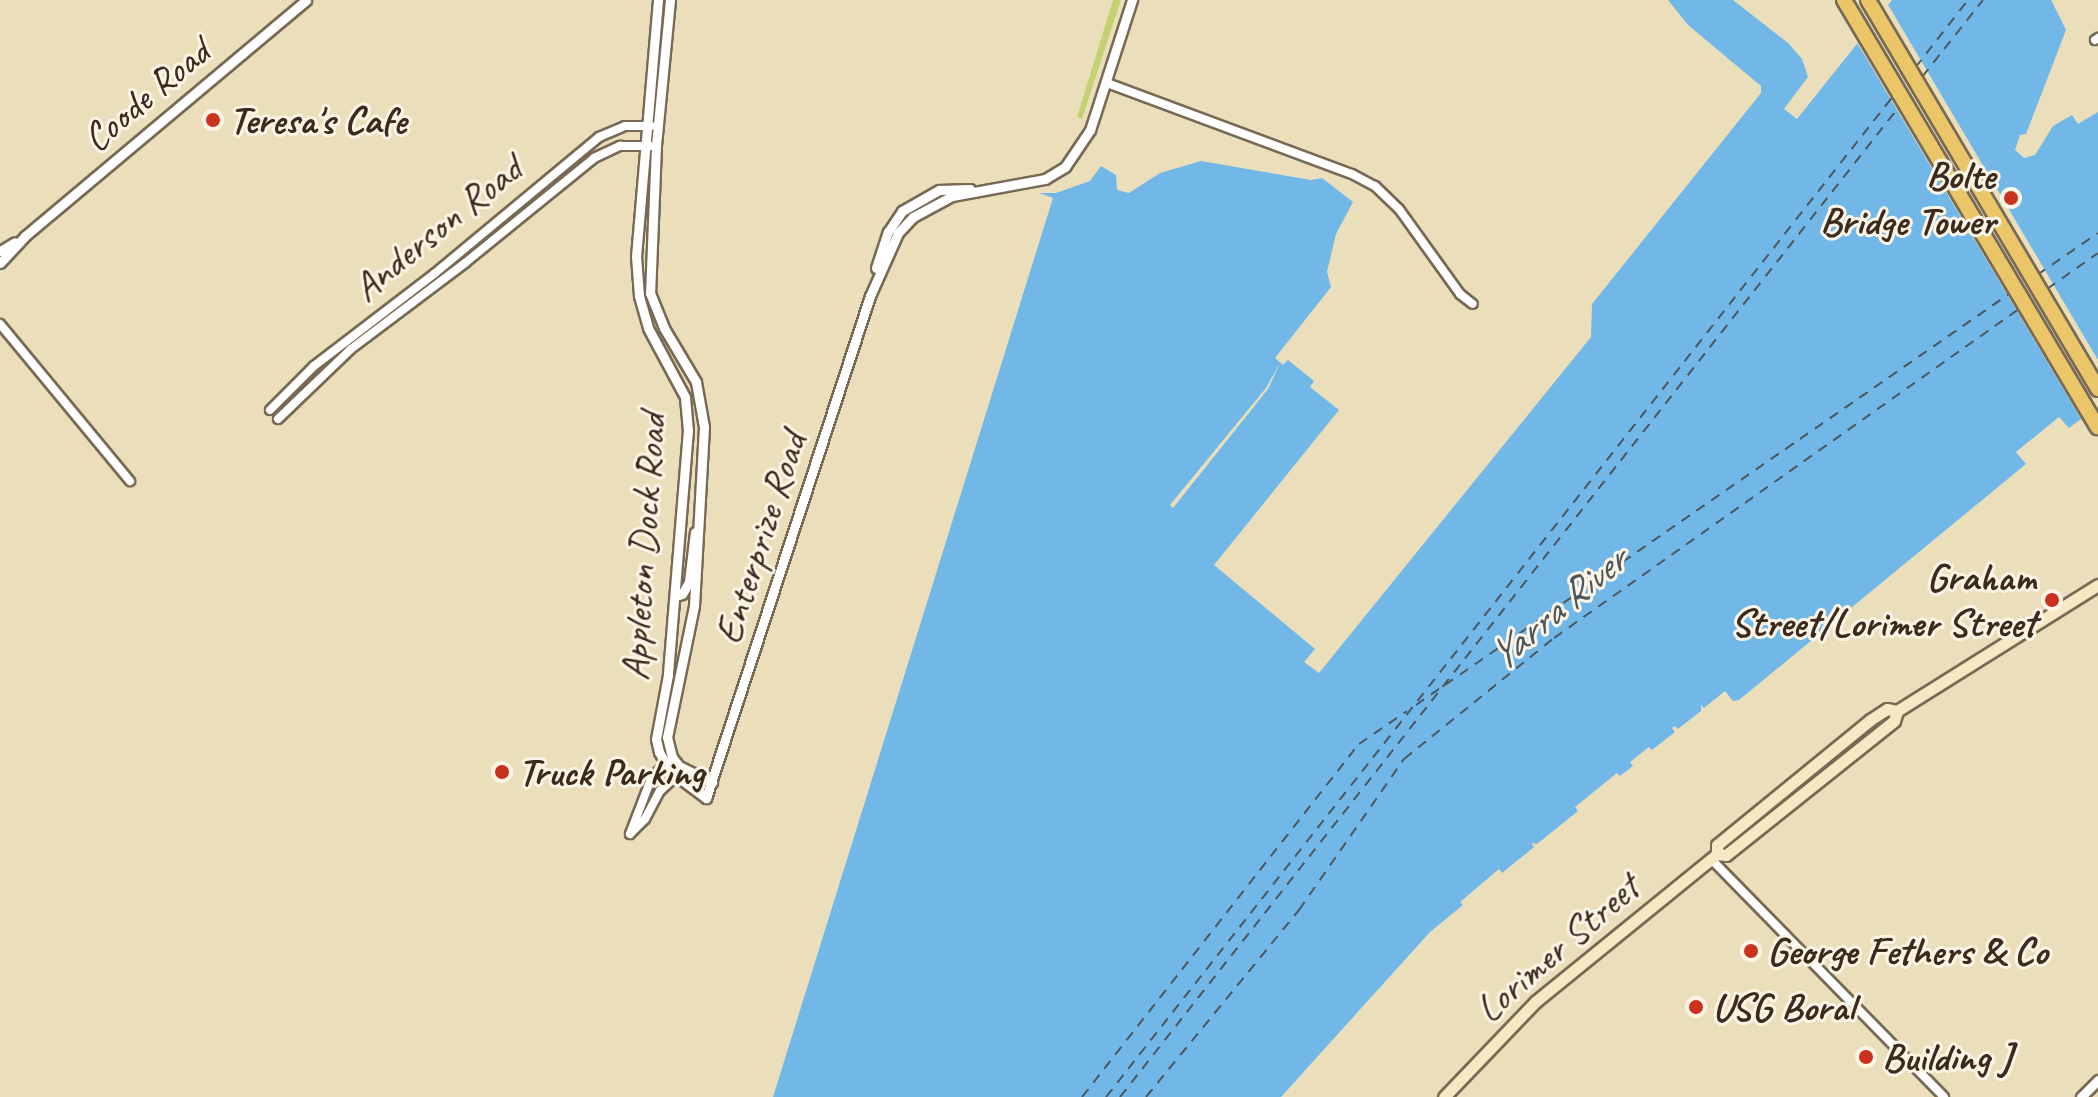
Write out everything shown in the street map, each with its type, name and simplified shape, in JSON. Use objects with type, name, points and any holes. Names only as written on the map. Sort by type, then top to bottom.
[{"type":"highway","points":[[1844,0],[2098,427]]},
{"type":"highway","points":[[1868,0],[2098,389]]},
{"type":"main road","name":"Lorimer Street","points":[[1444,1097],[1525,1010],[1714,857],[1717,845],[1841,743],[1887,709],[1897,711],[2098,585]]},
{"type":"street","name":"Coode Road","points":[[0,251],[25,236],[306,0]]},
{"type":"street","name":"Appleton Dock Road","points":[[658,0],[636,256],[639,296],[648,328],[687,408],[668,675],[656,739],[665,764]]},
{"type":"street","name":"Appleton Dock Road","points":[[670,0],[656,146],[650,293],[664,328],[696,382],[703,406],[694,606],[667,737],[672,757],[679,766],[712,782]]},
{"type":"street","name":"Enterprize Road","points":[[676,776],[706,798],[870,296],[898,233],[913,217],[932,204],[973,189],[1045,179],[1065,167],[1090,130],[1132,0]]},
{"type":"street","points":[[1107,83],[1352,174],[1375,186],[1399,209],[1453,285],[1473,304]]},
{"type":"street","name":"Anderson Road","points":[[270,410],[314,366],[434,274],[599,137],[625,126],[658,126]]},
{"type":"street","name":"Anderson Road","points":[[278,419],[351,349],[465,263],[575,172],[620,146],[656,146]]},
{"type":"street","name":"Coode Road","points":[[0,265],[25,236]]},
{"type":"street","points":[[0,324],[130,481]]},
{"type":"street","points":[[675,596],[682,594],[689,582],[701,489]]},
{"type":"street","points":[[665,764],[676,776],[660,791],[645,819],[630,834],[651,779],[665,764]]},
{"type":"street","points":[[1714,857],[1944,1097]]},
{"type":"street","points":[[2081,1097],[2098,1080]]},
{"type":"green space","points":[[1113,0],[1121,0],[1082,119],[1077,117]]},
{"type":"water","name":"Yarra River","points":[[1668,0],[1733,0],[1788,43],[1802,59],[1808,77],[1784,109],[1797,119],[1892,0],[2051,0],[2066,30],[2026,134],[2020,135],[2015,150],[2024,158],[2035,155],[2053,126],[2072,115],[2078,124],[2098,112],[2098,406],[2069,428],[2059,417],[2016,452],[2026,464],[1739,700],[1733,701],[1725,691],[1704,708],[1701,705],[1701,711],[1678,729],[1675,726],[1672,728],[1675,732],[1630,762],[1633,766],[1620,776],[1617,773],[1575,807],[1578,811],[1537,844],[1531,843],[1534,847],[1502,873],[1499,869],[1430,932],[1281,1097],[773,1097],[1053,198],[1039,193],[1056,193],[1090,181],[1101,166],[1116,175],[1117,190],[1129,193],[1160,173],[1201,161],[1311,180],[1322,178],[1353,202],[1336,234],[1327,272],[1331,287],[1275,358],[1283,365],[1288,360],[1314,381],[1310,387],[1339,410],[1214,565],[1315,649],[1304,662],[1319,673],[1591,337],[1592,304],[1761,93],[1761,86],[1688,25]]},
{"type":"pier","points":[[1887,3],[2098,360],[2098,411],[2083,422],[1856,41]]},
{"type":"pier","points":[[1280,363],[1268,389],[1173,508],[1170,505],[1266,388]]},
{"type":"ferry route","points":[[1915,68],[1968,0]]},
{"type":"ferry route","points":[[1922,77],[1983,0]]},
{"type":"ferry route","points":[[1106,1097],[1894,95]]},
{"type":"ferry route","points":[[1120,1097],[1901,104]]},
{"type":"ferry route","points":[[2037,275],[2098,233]]},
{"type":"ferry route","points":[[2047,289],[2098,253]]},
{"type":"ferry route","points":[[1445,685],[2012,292]]},
{"type":"ferry route","points":[[1146,1097],[1299,910],[1404,759],[1554,638],[2019,309]]},
{"type":"ferry route","points":[[1416,705],[1440,688]]},
{"type":"ferry route","points":[[1082,1097],[1359,744],[1407,711]]},
{"type":"place","name":"Teresa's Cafe","points":[[213,120]]},
{"type":"place","name":"Bolte Bridge Tower","points":[[2011,198]]},
{"type":"place","name":"Graham Street/Lorimer Street","points":[[2052,600]]},
{"type":"place","name":"Truck Parking","points":[[502,772]]},
{"type":"place","name":"George Fethers & Co","points":[[1751,951]]},
{"type":"place","name":"USG Boral","points":[[1696,1007]]},
{"type":"place","name":"Building J","points":[[1866,1057]]}]
